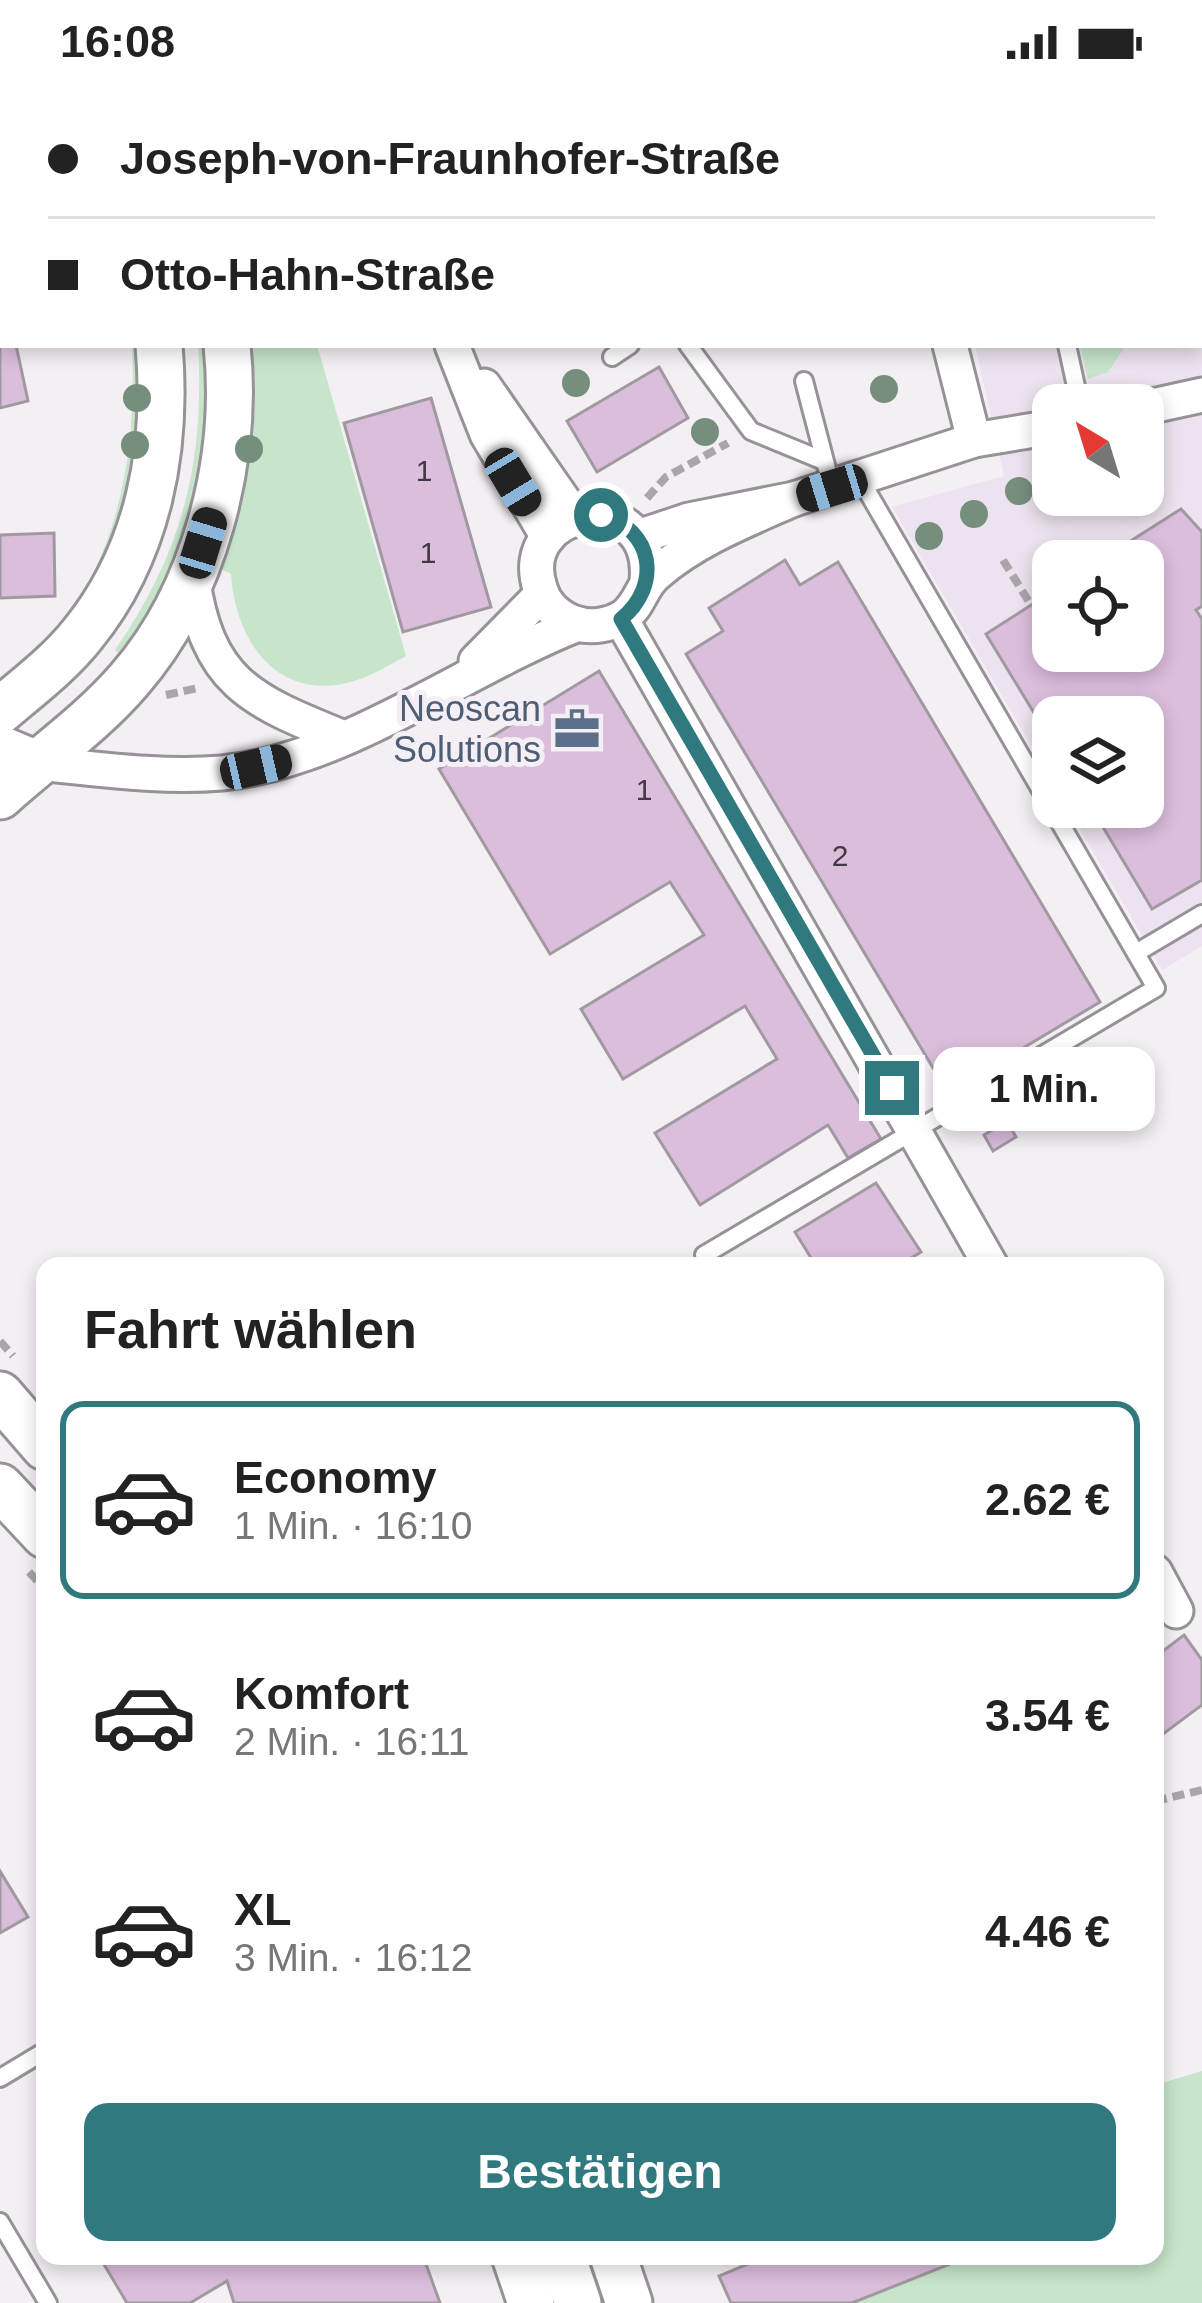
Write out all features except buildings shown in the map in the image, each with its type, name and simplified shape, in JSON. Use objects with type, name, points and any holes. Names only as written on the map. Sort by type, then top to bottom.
[{"type":"main road","points":[[0,711],[82,635],[129,557],[147,512],[160,443],[159,348]]},
{"type":"main road","points":[[0,796],[19,755],[133,676],[192,575],[224,465],[227,348]]},
{"type":"main road","points":[[0,1395],[36,1437]]},
{"type":"main road","points":[[0,1487],[36,1525]]},
{"type":"main road","points":[[518,2265],[531,2303]]},
{"type":"main road","points":[[565,2265],[578,2303]]},
{"type":"main road","points":[[616,2265],[628,2303]]},
{"type":"street","points":[[457,348],[487,434],[561,527]]},
{"type":"street","points":[[951,348],[974,440]]},
{"type":"street","points":[[1164,403],[1202,395]]},
{"type":"street","points":[[647,581],[701,543],[839,476],[974,440],[1032,430]]},
{"type":"street","points":[[640,521],[647,581],[638,603],[621,619],[600,626],[578,624],[556,614],[542,594],[537,565],[561,527],[610,517],[689,520],[794,499]]},
{"type":"street","points":[[192,575],[203,628],[226,673],[280,712],[344,738]]},
{"type":"street","points":[[461,678],[542,594]]},
{"type":"street","points":[[621,619],[986,1257]]},
{"type":"street","points":[[19,755],[134,773],[225,772],[288,760],[344,738],[527,644],[578,624]]},
{"type":"street","points":[[1164,1589],[1176,1611]]},
{"type":"lane","points":[[612,356],[625,348]]},
{"type":"lane","points":[[690,348],[751,431],[839,476]]},
{"type":"lane","points":[[1068,348],[1075,384]]},
{"type":"lane","points":[[704,1255],[1156,988],[839,476],[804,381]]},
{"type":"lane","points":[[1136,953],[1202,914]]},
{"type":"lane","points":[[0,2078],[36,2056]]},
{"type":"lane","points":[[0,2222],[48,2303]]},
{"type":"path","points":[[640,521],[667,477],[751,431]]},
{"type":"path","points":[[1003,560],[1031,605]]},
{"type":"path","points":[[158,693],[172,696],[210,683]]},
{"type":"path","points":[[1164,1800],[1202,1790]]},
{"type":"shaded area","points":[[976,348],[1202,348],[1202,946],[1162,970],[1079,828],[1164,828],[1164,696],[1032,696],[1032,747],[892,507],[1004,476]]},
{"type":"green space","points":[[132,348],[140,348],[139,455],[112,546],[79,606],[116,512],[132,412]]},
{"type":"green space","points":[[198,348],[204,348],[206,406],[195,497],[167,585],[123,657],[115,650],[157,578],[184,505],[199,388]]},
{"type":"green space","points":[[246,348],[318,348],[406,656],[361,679],[327,686],[283,675],[252,643],[234,599],[231,574],[216,567]]},
{"type":"green space","points":[[1081,348],[1124,348],[1108,372],[1088,379]]},
{"type":"green space","points":[[1202,2071],[1202,2303],[852,2303],[947,2265],[1164,2265],[1164,2082]]},
{"type":"place","name":"Neoscan Solutions","points":[[577,729]]},
{"type":"route","points":[[601,515],[632,531],[647,558],[642,596],[621,619],[892,1088]]}]
